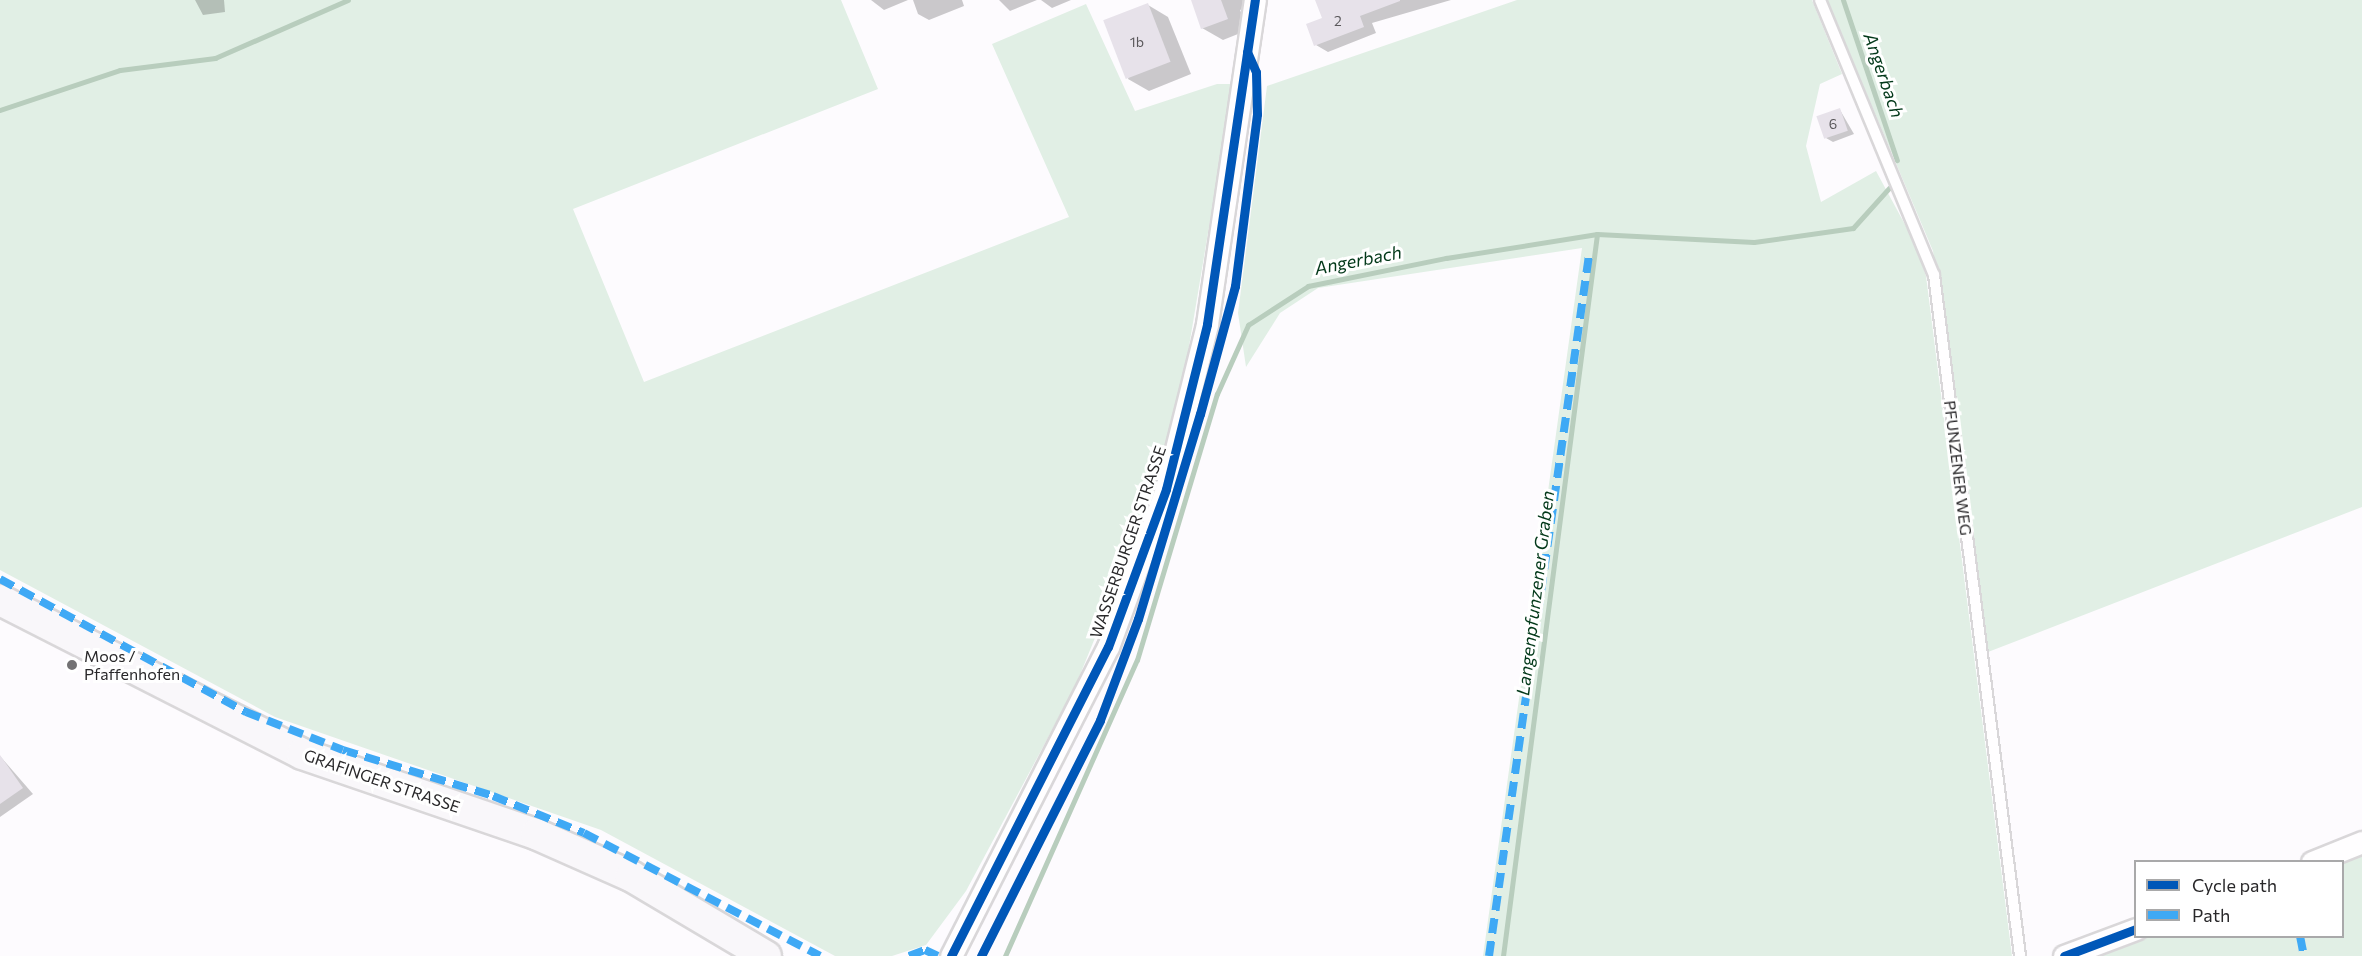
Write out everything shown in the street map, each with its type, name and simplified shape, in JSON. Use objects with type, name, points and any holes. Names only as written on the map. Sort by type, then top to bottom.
[{"type":"main road","name":"GRAFINGER STRASSE","points":[[0,600],[302,754],[536,834],[631,876],[766,956]]},
{"type":"street","name":"WASSERBURGER STRASSE","points":[[951,956],[1108,647],[1166,489],[1207,324],[1255,0]]},
{"type":"street","points":[[2315,860],[2362,842]]},
{"type":"street","points":[[2064,956],[2134,930]]},
{"type":"lane","name":"PFUNZENER WEG","points":[[1820,0],[1934,275],[2020,956]]},
{"type":"shaded area","points":[[0,0],[841,0],[878,89],[573,209],[644,382],[1069,217],[992,44],[1086,4],[1135,111],[1217,84],[1233,84],[1180,400],[1145,515],[1075,687],[966,891],[926,945],[892,956],[835,956],[601,830],[275,717],[0,570]]},
{"type":"shaded area","points":[[1517,0],[1812,0],[1842,74],[1820,84],[1806,146],[1821,202],[1876,171],[1915,243],[1926,276],[2012,956],[1483,956],[1582,248],[1318,288],[1280,313],[1246,367],[1238,313],[1267,86]]},
{"type":"shaded area","points":[[1827,0],[2362,0],[2362,507],[1988,652],[1933,251]]},
{"type":"shaded area","points":[[2362,852],[2362,956],[2091,956],[2139,938],[2344,938],[2344,860],[2340,860]]},
{"type":"building","points":[[1191,0],[1221,0],[1228,19],[1201,29]]},
{"type":"building","points":[[1315,0],[1400,1],[1360,16],[1364,27],[1314,46],[1306,24],[1322,18]]},
{"type":"building","points":[[1148,3],[1171,62],[1126,79],[1103,20]]},
{"type":"building","points":[[1840,108],[1848,131],[1824,139],[1816,116]]},
{"type":"building","points":[[0,755],[23,788],[0,804]]},
{"type":"waterway","points":[[0,110],[120,70],[215,58],[348,0]]},
{"type":"waterway","name":"Angerbach","points":[[1843,0],[1897,160]]},
{"type":"waterway","name":"Angerbach","points":[[1005,956],[1137,660],[1217,394],[1248,325],[1308,286],[1446,258],[1597,234],[1754,242],[1853,228],[1889,188]]},
{"type":"waterway","name":"Langenpfunzener Graben","points":[[1503,956],[1597,234]]},
{"type":"marked path","points":[[1489,956],[1589,255]]},
{"type":"marked path","points":[[0,579],[246,712],[343,750],[493,796],[584,833],[820,956]]},
{"type":"marked path","points":[[2300,938],[2304,956]]},
{"type":"marked path","points":[[909,956],[925,950],[938,956]]},
{"type":"cycle path","points":[[951,956],[1108,647],[1166,489],[1207,324],[1255,0]]},
{"type":"cycle path","points":[[981,956],[1100,720],[1138,619],[1200,414],[1235,286],[1257,114],[1256,72],[1247,52]]},
{"type":"cycle path","points":[[2064,956],[2134,930]]},
{"type":"place","name":"Moos / Pfaffenhofen","points":[[72,665]]}]
